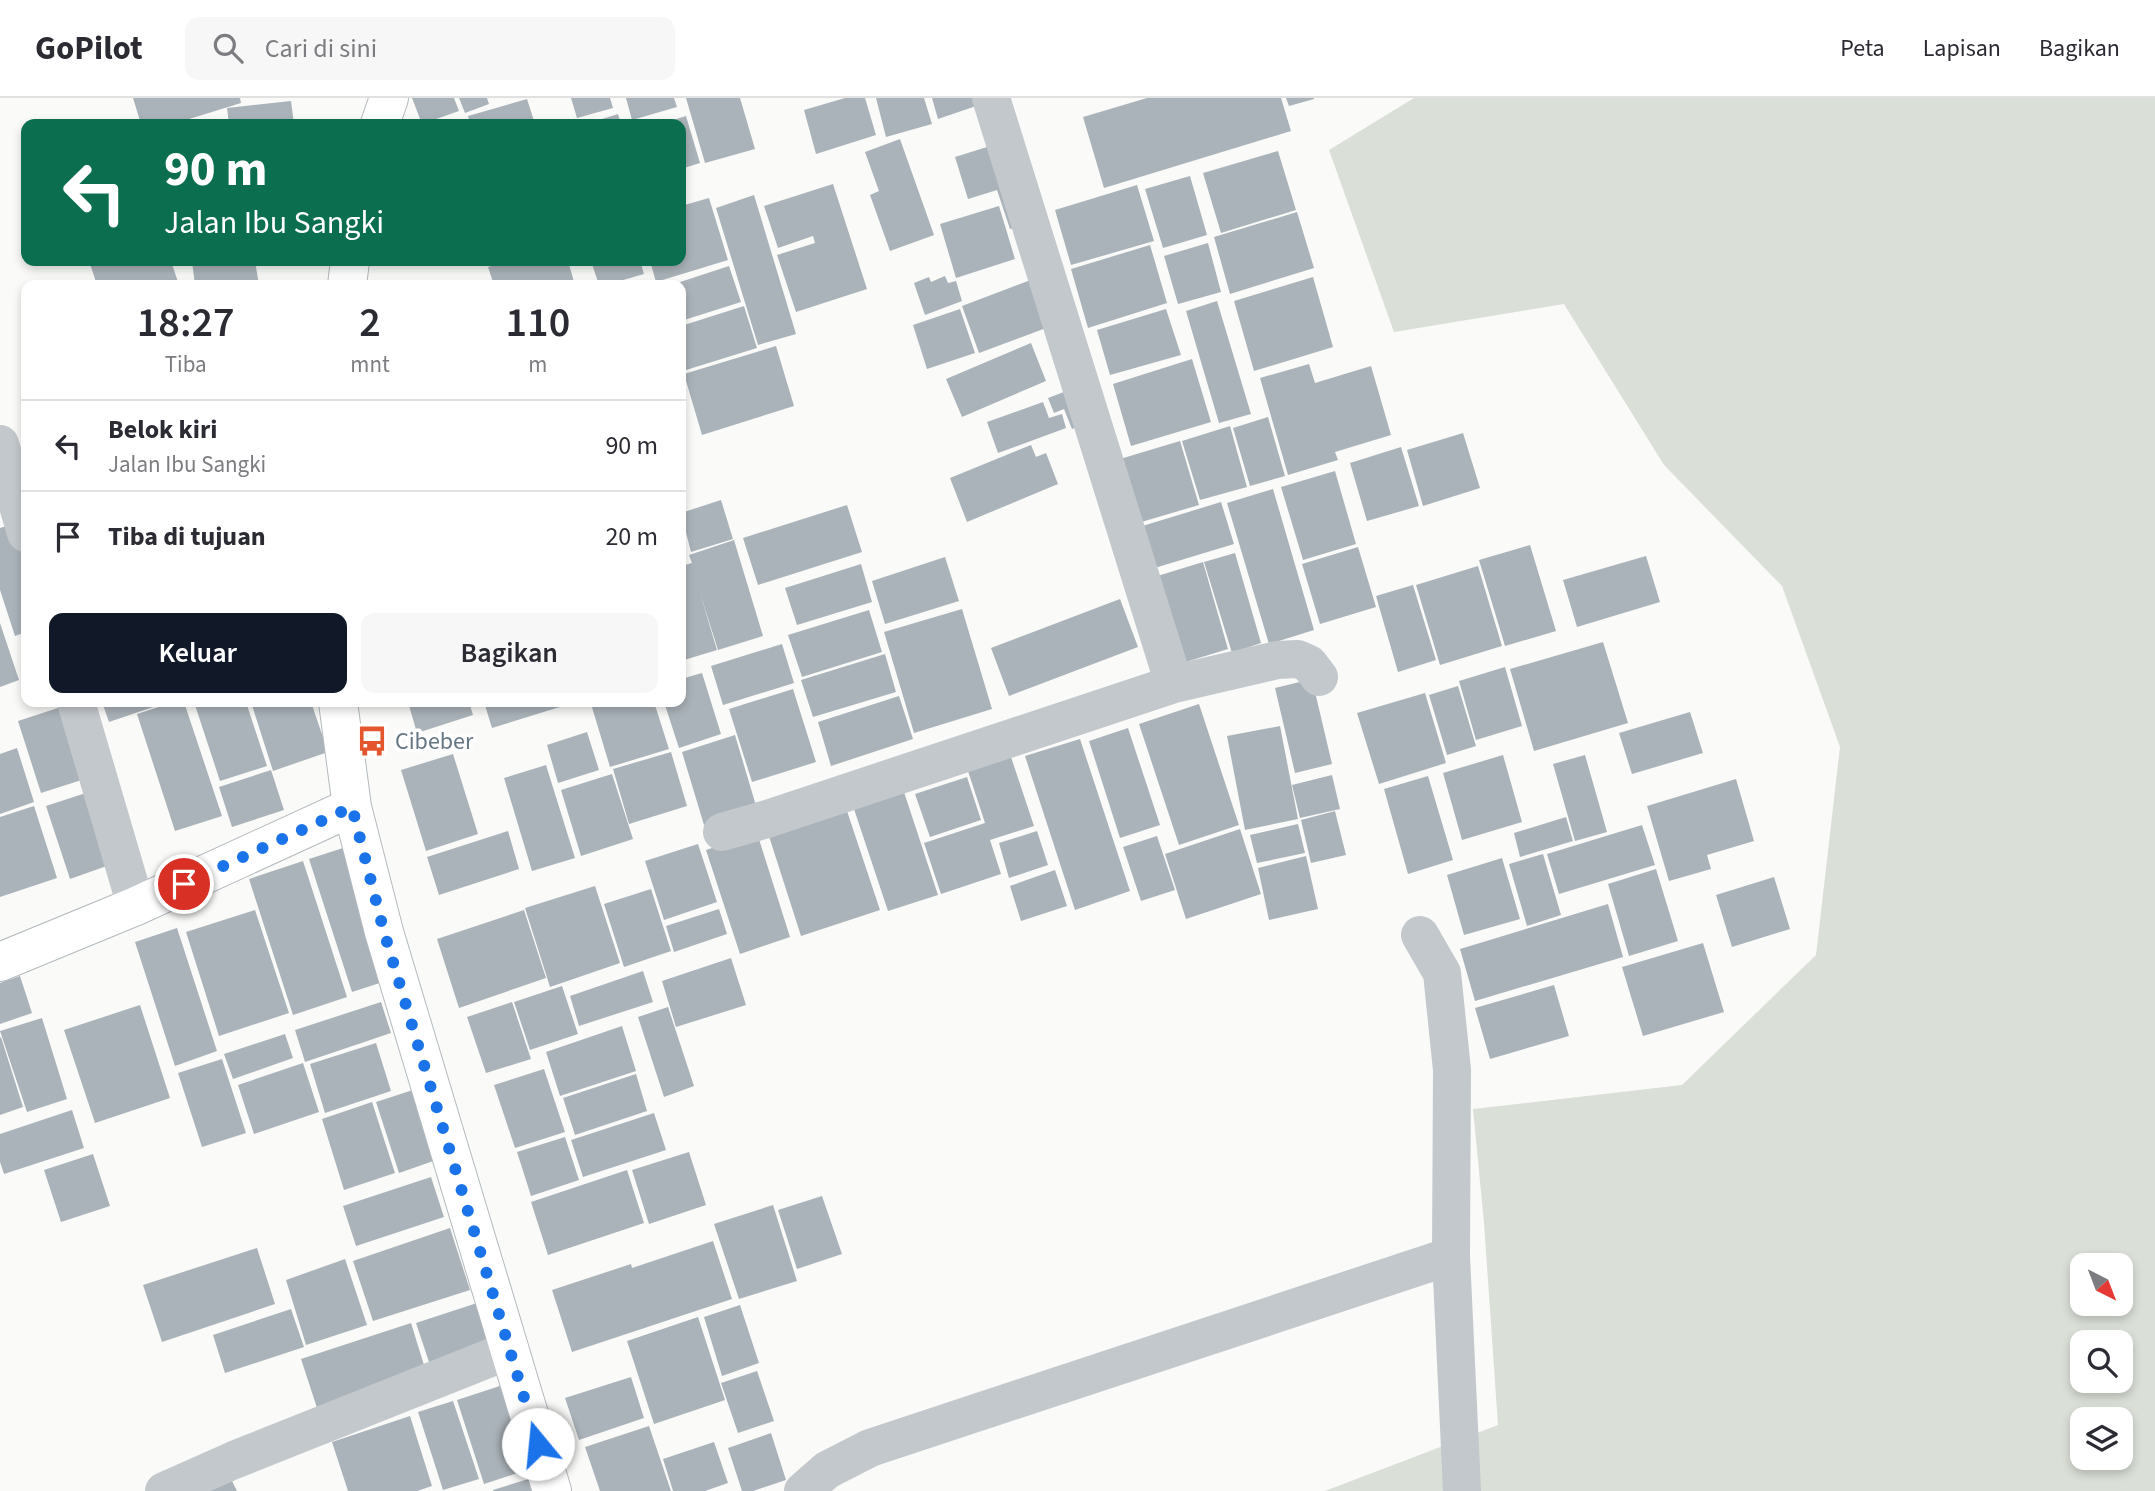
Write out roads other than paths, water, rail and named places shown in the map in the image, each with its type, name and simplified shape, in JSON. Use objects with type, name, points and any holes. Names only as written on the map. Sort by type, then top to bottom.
[{"type":"main road","points":[[382,119],[389,98]]},
{"type":"main road","points":[[339,707],[352,807],[384,932],[552,1491]]},
{"type":"main road","points":[[0,962],[136,906],[352,807]]},
{"type":"street","points":[[991,98],[1174,684]]},
{"type":"street","points":[[0,444],[21,516]]},
{"type":"street","points":[[722,832],[1174,684],[1277,660],[1298,659],[1309,664],[1319,677]]},
{"type":"street","points":[[77,707],[136,906]]},
{"type":"street","points":[[1420,934],[1442,973],[1450,1056],[1451,1256],[1462,1491]]},
{"type":"street","points":[[803,1491],[827,1470],[870,1448],[1451,1256]]},
{"type":"street","points":[[164,1491],[234,1460],[509,1350]]},
{"type":"place","name":"Cibeber","points":[[372,741]]}]
